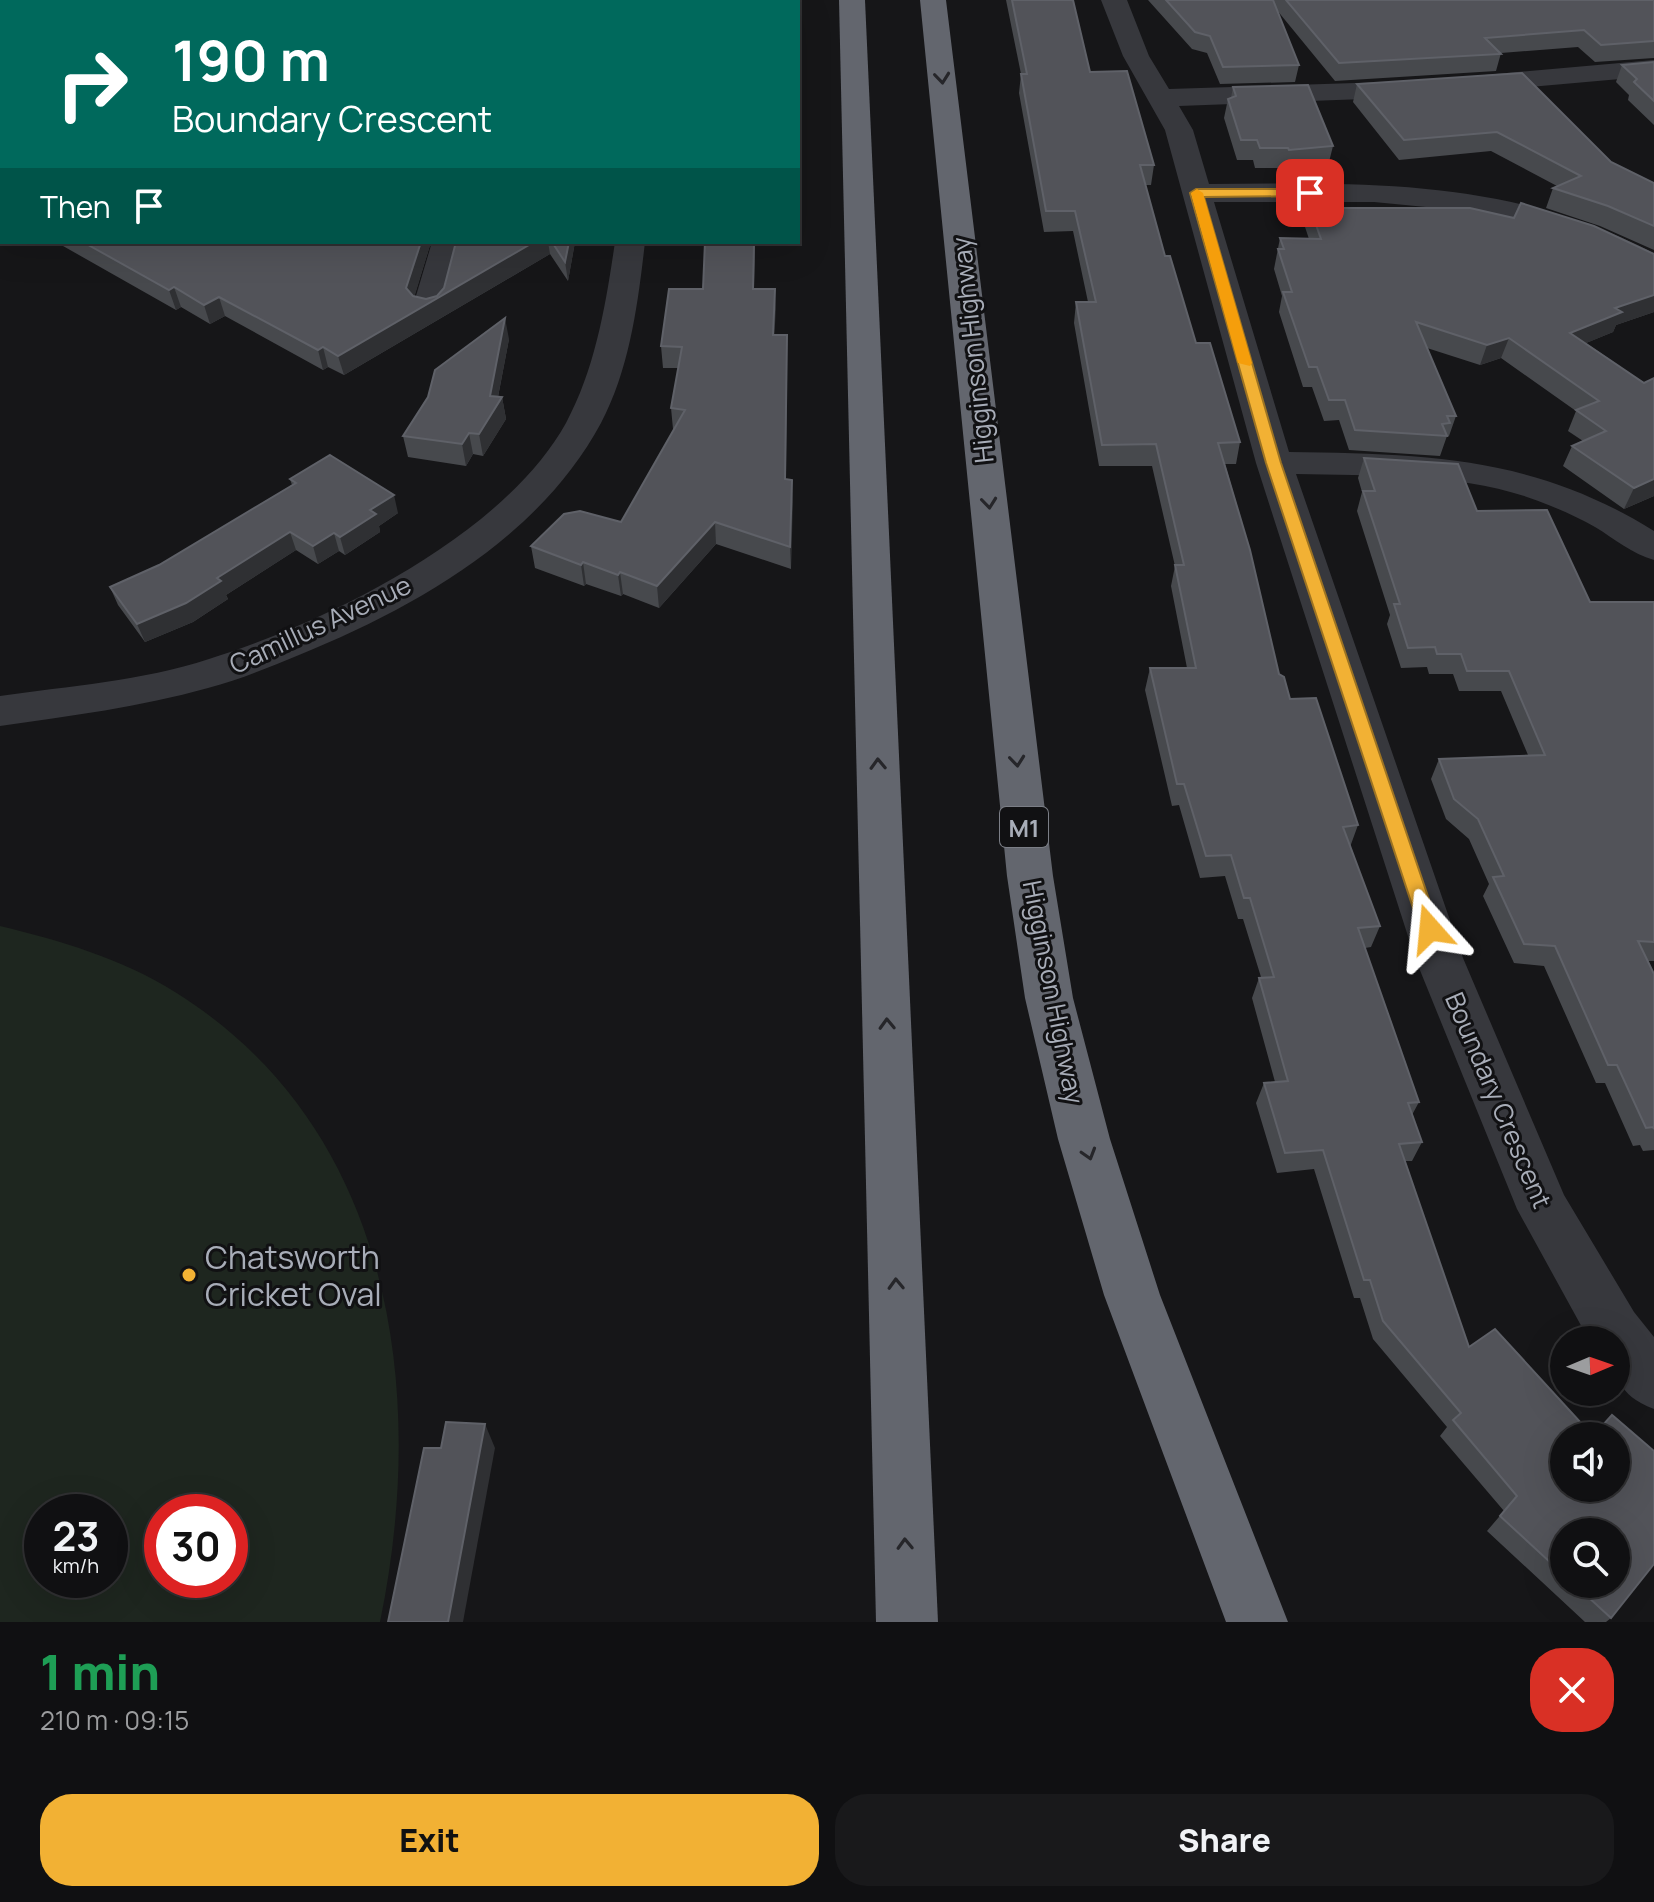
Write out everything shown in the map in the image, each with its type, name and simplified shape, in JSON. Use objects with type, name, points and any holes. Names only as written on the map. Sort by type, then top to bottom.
[{"type":"highway","points":[[852,0],[907,1622]]},
{"type":"highway","name":"Higginson Highway","points":[[933,0],[1030,876],[1049,998],[1084,1139],[1132,1295],[1257,1622]]},
{"type":"street","name":"Boundary Crescent","points":[[1114,0],[1131,43],[1179,130],[1274,463],[1439,958],[1544,1209],[1614,1331],[1654,1381]]},
{"type":"street","points":[[1131,43],[1179,64],[1270,92]]},
{"type":"street","points":[[1160,98],[1417,89],[1654,68]]},
{"type":"street","points":[[1196,193],[1396,193],[1507,206],[1591,233],[1654,265]]},
{"type":"street","points":[[429,306],[446,244]]},
{"type":"street","name":"Camillus Avenue","points":[[0,711],[125,693],[212,673],[294,642],[377,604],[445,562],[501,519],[543,479],[572,442],[596,394],[613,347],[630,244]]},
{"type":"street","points":[[1274,463],[1427,466],[1502,476],[1584,506],[1620,523],[1654,548]]},
{"type":"shaded area","name":"Chatsworth Cricket Oval","points":[[0,926],[90,952],[133,969],[175,992],[248,1048],[305,1115],[348,1189],[377,1271],[393,1356],[399,1445],[394,1534],[380,1622],[0,1622]]},
{"type":"building","points":[[1012,0],[1073,0],[1090,72],[1127,71],[1154,165],[1140,165],[1165,256],[1170,256],[1196,343],[1210,343],[1240,442],[1218,443],[1250,550],[1279,674],[1284,677],[1290,699],[1316,698],[1358,825],[1343,827],[1380,926],[1358,928],[1419,1102],[1408,1103],[1422,1142],[1399,1144],[1469,1347],[1495,1329],[1550,1389],[1550,1406],[1566,1406],[1580,1422],[1550,1422],[1550,1502],[1630,1502],[1630,1430],[1654,1451],[1654,1564],[1630,1594],[1630,1518],[1550,1518],[1550,1562],[1500,1516],[1517,1496],[1453,1420],[1461,1413],[1383,1321],[1370,1280],[1364,1280],[1323,1150],[1285,1153],[1264,1083],[1288,1081],[1259,978],[1274,977],[1250,898],[1244,898],[1231,855],[1206,856],[1184,784],[1177,784],[1150,668],[1196,668],[1175,565],[1184,565],[1156,444],[1102,445],[1076,302],[1096,302],[1075,211],[1046,211],[1021,74],[1027,74]]},
{"type":"building","points":[[1166,0],[1273,0],[1299,65],[1223,67],[1210,36],[1195,32]]},
{"type":"building","points":[[1286,0],[1654,0],[1654,41],[1601,45],[1584,30],[1485,38],[1501,54],[1339,63]]},
{"type":"building","points":[[1654,62],[1654,101],[1622,65]]},
{"type":"building","points":[[1522,73],[1611,162],[1654,183],[1654,226],[1608,206],[1553,188],[1581,176],[1497,132],[1404,140],[1357,84]]},
{"type":"building","points":[[1308,85],[1333,146],[1289,150],[1260,148],[1257,140],[1241,140],[1228,99],[1236,96],[1233,87]]},
{"type":"building","points":[[1521,203],[1594,226],[1654,254],[1654,295],[1615,308],[1622,312],[1570,333],[1644,383],[1654,378],[1654,479],[1634,488],[1572,446],[1606,431],[1576,410],[1599,401],[1509,338],[1487,345],[1416,322],[1456,416],[1447,416],[1450,423],[1442,424],[1447,436],[1355,430],[1345,400],[1329,400],[1317,367],[1309,367],[1283,292],[1292,292],[1278,249],[1284,249],[1280,238],[1321,239],[1310,208],[1470,208],[1514,218]]},
{"type":"building","points":[[87,244],[420,244],[406,288],[413,296],[426,299],[437,296],[444,288],[455,244],[531,244],[338,356],[323,347],[318,350],[219,297],[204,305],[174,287],[169,290]]},
{"type":"building","points":[[553,244],[569,244],[565,262]]},
{"type":"building","points":[[705,244],[754,244],[753,289],[775,289],[773,335],[787,335],[785,479],[792,480],[790,547],[715,522],[657,586],[620,572],[618,575],[583,562],[581,565],[531,546],[564,514],[580,511],[621,522],[685,410],[671,408],[682,347],[661,346],[669,289],[703,289]]},
{"type":"building","points":[[505,318],[490,396],[502,397],[479,434],[469,433],[462,444],[403,436],[428,397],[435,370]]},
{"type":"building","points":[[330,455],[394,495],[370,510],[376,514],[340,537],[334,533],[313,546],[290,532],[217,578],[221,581],[186,603],[137,624],[110,587],[159,565],[296,483],[290,479]]},
{"type":"building","points":[[1364,458],[1458,464],[1477,511],[1547,510],[1590,602],[1654,602],[1654,942],[1638,941],[1654,974],[1654,1129],[1646,1128],[1617,1065],[1608,1065],[1555,946],[1524,944],[1493,877],[1504,876],[1478,819],[1454,799],[1439,759],[1545,755],[1509,671],[1467,671],[1461,654],[1437,654],[1435,647],[1408,648],[1394,604],[1400,604],[1363,491],[1375,491]]},
{"type":"building","points":[[1612,1415],[1620,1422],[1606,1422]]},
{"type":"building","points":[[446,1422],[485,1424],[448,1622],[388,1622],[424,1448],[441,1448]]},
{"type":"building","points":[[1589,1598],[1627,1598],[1611,1618]]},
{"type":"slow traffic","points":[[1197,193],[1245,363]]},
{"type":"place","name":"Chatsworth Cricket Oval","points":[[189,1275]]},
{"type":"route","points":[[1310,193],[1196,193],[1274,463],[1430,929]]}]
